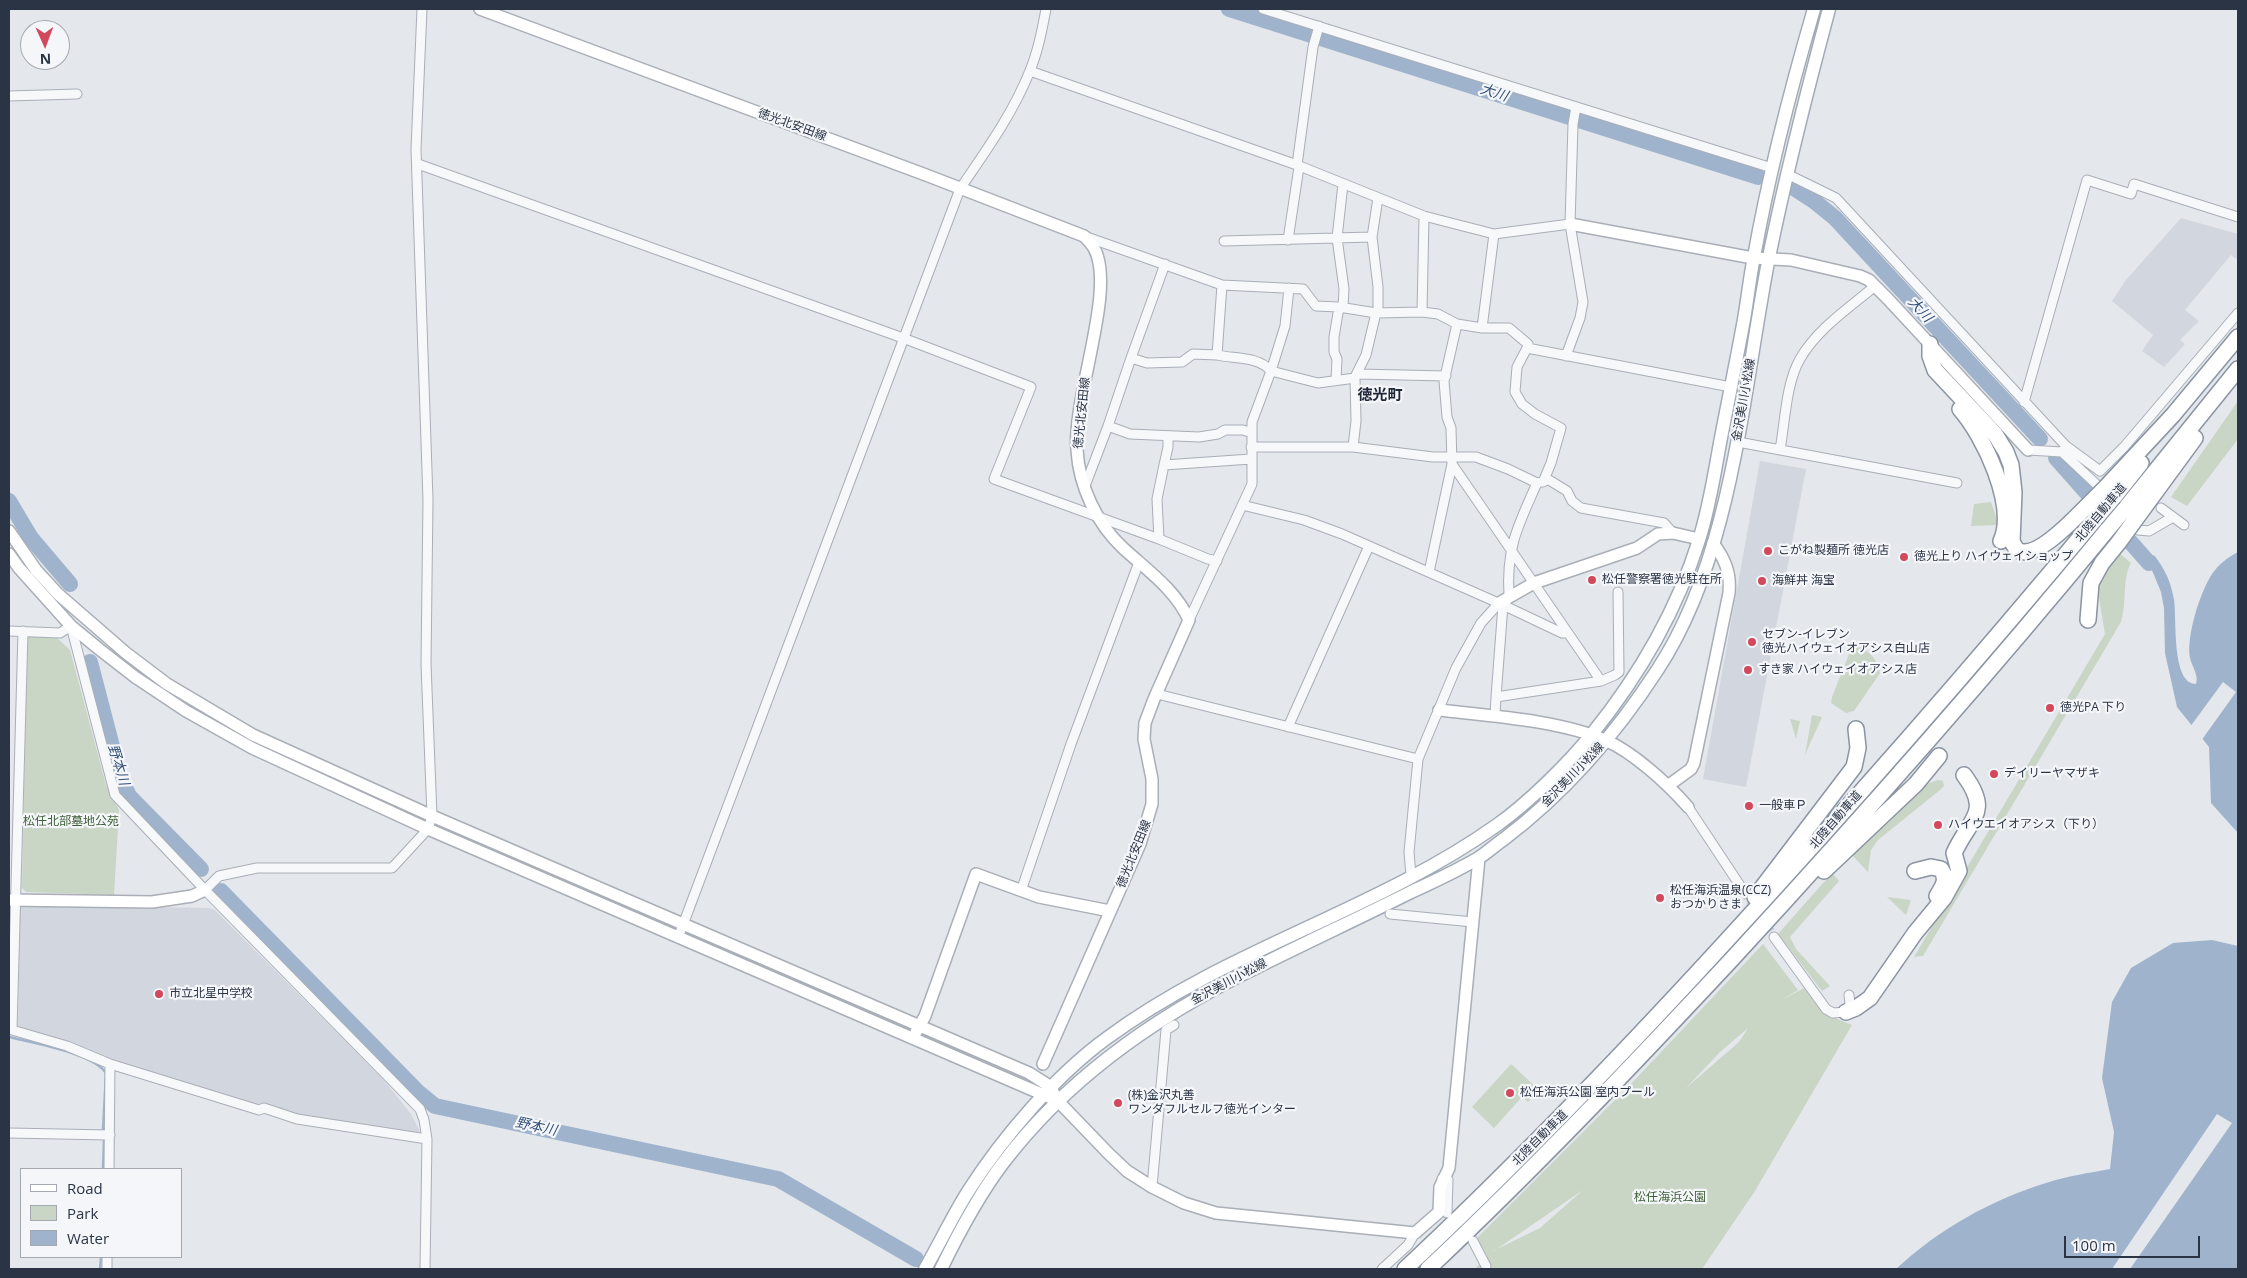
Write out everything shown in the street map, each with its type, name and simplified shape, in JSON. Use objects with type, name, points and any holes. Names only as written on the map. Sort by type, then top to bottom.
[{"type":"highway","points":[[2110,492],[2238,338]]},
{"type":"highway","name":"北陸自動車道","points":[[1405,1269],[1548,1130],[1654,1019],[1852,802],[2000,634],[2092,512],[2238,343]]},
{"type":"highway","points":[[1930,344],[1930,356],[1935,370],[1995,434],[2006,452],[2011,465],[2014,492],[2012,542],[2017,550],[2027,553],[2036,550],[2074,520],[2092,512]]},
{"type":"highway","points":[[1930,344],[1924,354],[1924,367],[1968,418],[1988,454],[2004,508],[2005,528],[2001,541]]},
{"type":"highway","name":"北陸自動車道","points":[[1428,1269],[1557,1143],[1799,886],[1898,774],[2108,529],[2130,515],[2238,369]]},
{"type":"highway","points":[[2088,620],[2091,583],[2102,563],[2119,542],[2130,515],[2238,378]]},
{"type":"highway","points":[[1654,1019],[1746,909],[1854,766],[1858,748],[1856,729]]},
{"type":"highway","points":[[1665,1030],[1685,1013],[1812,882],[1916,784],[1940,756]]},
{"type":"highway","points":[[1846,1012],[1856,1008],[1870,998],[1916,933],[1944,898],[1957,877],[1959,871],[1954,853],[1978,812],[1979,802],[1977,795],[1964,775]]},
{"type":"highway","points":[[1846,1012],[1867,996],[1945,883],[1943,872],[1936,867],[1915,871]]},
{"type":"main road","name":"金沢美川小松線","points":[[926,1269],[968,1191],[994,1155],[1047,1091],[1105,1039],[1139,1016],[1197,982],[1411,876],[1499,824],[1536,793],[1591,735],[1643,661],[1660,632],[1684,579],[1699,539],[1709,498],[1772,168],[1793,82],[1814,9]]},
{"type":"main road","name":"金沢美川小松線","points":[[941,1269],[963,1226],[1002,1164],[1057,1100],[1124,1045],[1163,1018],[1199,997],[1479,858],[1558,794],[1606,740],[1660,667],[1697,592],[1713,544],[1738,442],[1769,258],[1787,174],[1829,9]]},
{"type":"street","points":[[12,900],[152,902],[192,896],[205,890],[219,876],[257,868],[392,868],[428,829],[432,816],[426,664],[428,500],[416,149],[422,9]]},
{"type":"street","name":"徳光北安田線","points":[[480,9],[917,171],[1084,236],[1094,248],[1101,282],[1077,437],[1078,463],[1085,486],[1099,519],[1121,546],[1176,597],[1184,608],[1189,620],[1145,723],[1144,739],[1152,779],[1152,804],[1140,844],[1043,1064]]},
{"type":"street","points":[[678,938],[685,924],[960,189],[1011,110],[1030,71],[1046,9]]},
{"type":"street","points":[[1262,9],[1317,34],[1772,168]]},
{"type":"street","points":[[1288,240],[1317,34]]},
{"type":"street","points":[[1030,71],[1298,166],[1424,216],[1494,234],[1570,224],[1754,258],[1791,260],[1850,272],[1869,280],[2028,450],[2064,449],[2100,471],[2124,447],[2238,313]]},
{"type":"street","points":[[9,96],[77,94]]},
{"type":"street","points":[[1566,356],[1580,318],[1583,302],[1570,224],[1573,124],[1576,109]]},
{"type":"street","points":[[418,164],[903,338],[1031,387],[994,479],[1099,519],[1159,539],[1208,559],[1217,560]]},
{"type":"street","points":[[1787,174],[1836,198],[2024,402],[2138,530],[2149,531],[2173,517]]},
{"type":"street","points":[[2024,402],[2087,180],[2131,194],[2134,184],[2238,217]]},
{"type":"street","points":[[1336,380],[1338,359],[1334,352],[1334,337],[1344,289],[1337,238],[1343,184]]},
{"type":"street","points":[[1353,447],[1356,421],[1356,376],[1366,355],[1377,313],[1378,287],[1372,237],[1378,198]]},
{"type":"street","points":[[1422,312],[1424,216]]},
{"type":"street","points":[[1482,328],[1494,234]]},
{"type":"street","points":[[1084,236],[1222,285],[1303,289],[1316,306],[1377,313],[1422,312],[1438,314],[1457,324],[1482,328],[1509,328],[1528,344],[1516,367],[1515,392],[1522,404],[1535,414],[1561,428],[1551,463],[1540,482],[1510,548],[1495,716]]},
{"type":"street","points":[[1224,241],[1372,237]]},
{"type":"street","points":[[1085,486],[1165,264]]},
{"type":"street","points":[[1217,355],[1222,285]]},
{"type":"street","points":[[1780,450],[1793,376],[1800,359],[1824,330],[1875,286]]},
{"type":"street","points":[[1189,620],[1252,484],[1251,447],[1255,411],[1271,371],[1285,326],[1289,288]]},
{"type":"street","points":[[1429,572],[1452,461],[1451,428],[1446,409],[1446,376],[1457,324]]},
{"type":"street","points":[[1527,348],[1731,386]]},
{"type":"street","points":[[1131,358],[1147,363],[1182,362],[1193,354],[1217,355],[1234,359],[1246,358],[1267,366],[1271,371],[1318,383],[1356,376],[1446,376]]},
{"type":"street","points":[[1108,426],[1130,434],[1168,436],[1199,437],[1218,434],[1225,430],[1242,430],[1252,433]]},
{"type":"street","points":[[1159,539],[1157,499],[1168,447],[1168,436]]},
{"type":"street","points":[[1738,442],[1957,483]]},
{"type":"street","points":[[1251,447],[1284,449],[1353,447],[1452,461],[1476,457],[1540,482],[1548,480],[1567,492],[1572,501],[1581,508],[1664,523],[1673,533]]},
{"type":"street","points":[[1164,464],[1251,459]]},
{"type":"street","points":[[1452,461],[1601,681]]},
{"type":"street","points":[[1242,505],[1304,520],[1504,601],[1562,633],[1568,633]]},
{"type":"street","points":[[2161,508],[2184,525]]},
{"type":"street","points":[[9,531],[36,570],[58,594],[126,653],[167,684],[253,735],[432,816],[1029,1073],[1109,1154],[1152,1187],[1184,1203],[1230,1215],[1415,1233]]},
{"type":"street","points":[[1411,876],[1409,852],[1418,759],[1456,668],[1481,623],[1504,601],[1534,583],[1637,548],[1658,534],[1673,533],[1699,539]]},
{"type":"street","points":[[1669,785],[1692,769],[1694,763],[1729,592],[1730,578],[1723,557],[1713,544]]},
{"type":"street","points":[[1288,727],[1369,546]]},
{"type":"street","points":[[9,554],[19,568],[71,626],[135,677],[216,729],[328,785],[678,938],[912,1039],[1047,1091]]},
{"type":"street","points":[[1020,891],[1071,744],[1139,562]]},
{"type":"street","points":[[1496,697],[1601,681],[1619,672],[1618,592]]},
{"type":"street","points":[[9,631],[60,633],[71,626]]},
{"type":"street","points":[[71,626],[115,794],[205,890],[420,1109],[427,1139],[425,1269]]},
{"type":"street","points":[[23,631],[12,900],[12,1030],[67,1046],[110,1064],[259,1110],[264,1108],[297,1119],[427,1139]]},
{"type":"street","points":[[1157,694],[1418,759]]},
{"type":"street","points":[[1439,710],[1495,716],[1561,727],[1606,740],[1669,785],[1688,807],[1743,890]]},
{"type":"street","points":[[1382,1269],[1408,1245],[1415,1233],[1439,1212],[1442,1179],[1449,1168],[1479,858]]},
{"type":"street","points":[[912,1039],[920,1026],[976,874],[1039,897],[1110,911]]},
{"type":"street","points":[[1390,914],[1473,922]]},
{"type":"street","points":[[1774,937],[1826,1009],[1833,1013],[1846,1012],[1850,1003],[1849,995]]},
{"type":"street","points":[[1152,1187],[1166,1030],[1174,1025]]},
{"type":"street","points":[[109,1168],[110,1064]]},
{"type":"street","points":[[9,1133],[110,1135]]},
{"type":"street","points":[[1442,1179],[1448,1180],[1447,1213]]},
{"type":"street","points":[[1473,1241],[1486,1266]]},
{"type":"shaded area","points":[[2181,218],[2238,234],[2238,260],[2231,255],[2185,310],[2199,321],[2180,340],[2185,344],[2164,367],[2142,351],[2153,335],[2112,301],[2126,280]]},
{"type":"shaded area","points":[[1760,461],[1806,469],[1746,787],[1703,779]]},
{"type":"shaded area","name":"市立北星中学校","points":[[24,905],[209,908],[215,910],[383,1079],[411,1114],[420,1132],[418,1135],[303,1117],[259,1106],[113,1063],[18,1027],[20,908]]},
{"type":"green space","points":[[2238,401],[2238,439],[2187,506],[2171,497]]},
{"type":"green space","points":[[1991,502],[1999,525],[1971,526],[1974,504]]},
{"type":"green space","points":[[2119,553],[2131,563],[2126,576],[2121,622],[1923,956],[1914,957],[2105,634],[2097,586],[2102,572]]},
{"type":"green space","name":"松任北部墓地公苑","points":[[31,636],[55,636],[70,650],[106,785],[119,810],[114,895],[26,892],[22,888],[27,639]]},
{"type":"green space","points":[[1853,644],[1863,648],[1871,655],[1877,663],[1880,673],[1854,711],[1846,713],[1831,703]]},
{"type":"green space","points":[[1812,715],[1822,717],[1805,755]]},
{"type":"green space","points":[[1790,719],[1800,721],[1796,739]]},
{"type":"green space","points":[[1938,780],[1943,781],[1944,786],[1940,790],[1878,840],[1871,850],[1868,872],[1851,854],[1888,823],[1929,783]]},
{"type":"green space","points":[[1832,873],[1839,881],[1790,937],[1796,949],[1830,986],[1822,991],[1778,934]]},
{"type":"green space","points":[[1887,897],[1911,900],[1906,915]]},
{"type":"green space","name":"松任海浜公園","points":[[1763,944],[1798,990],[1782,1000],[1804,988],[1825,1011],[1852,1025],[1755,1191],[1702,1269],[1475,1269],[1487,1256],[1477,1238],[1628,1087]],"holes":[[[1748,1028],[1739,1042],[1686,1088],[1720,1052]],[[1583,1190],[1540,1228],[1496,1249]]]},
{"type":"green space","name":"松任海浜公園 室内プール","points":[[1511,1064],[1539,1090],[1528,1102],[1522,1097],[1494,1128],[1472,1107]]},
{"type":"water","points":[[2238,552],[2238,833],[2211,803],[2209,747],[2177,707],[2165,653],[2164,608],[2161,592],[2149,563],[2154,555],[2171,587],[2174,600],[2179,662],[2182,673],[2188,681],[2196,684],[2197,677],[2190,658],[2189,649],[2195,615],[2207,582],[2215,570],[2224,561]]},
{"type":"water","points":[[2212,940],[2238,946],[2238,1269],[1896,1269],[1930,1241],[1966,1217],[2005,1198],[2054,1181],[2110,1169],[2114,1132],[2102,1078],[2112,1002],[2131,968],[2173,943]]},
{"type":"pier","points":[[2223,682],[2236,692],[2201,741],[2190,727]]},
{"type":"pier","points":[[2217,1114],[2232,1123],[2130,1269],[2112,1269]]},
{"type":"waterway","name":"大川","points":[[1229,9],[1758,177]]},
{"type":"waterway","name":"大川","points":[[1794,188],[1835,218],[2040,439]]},
{"type":"waterway","name":"大川","points":[[2056,458],[2149,563]]},
{"type":"waterway","name":"野本川","points":[[9,501],[31,538],[70,584]]},
{"type":"waterway","name":"野本川","points":[[90,662],[120,777],[129,796],[201,869]]},
{"type":"waterway","name":"野本川","points":[[221,891],[419,1093],[435,1106],[778,1179],[916,1259]]},
{"type":"waterway","points":[[9,1037],[76,1054],[99,1066],[106,1073],[103,1130]]},
{"type":"waterway","points":[[103,1168],[104,1140]]},
{"type":"waterway","points":[[100,1269],[101,1258]]},
{"type":"tunnel","points":[[1743,890],[1774,937]]},
{"type":"place","name":"こがね製麺所 徳光店","points":[[1768,551]]},
{"type":"place","name":"徳光上り ハイウェイショップ","points":[[1904,557]]},
{"type":"place","name":"松任警察署徳光駐在所","points":[[1592,580]]},
{"type":"place","name":"海鮮丼 海宝","points":[[1762,581]]},
{"type":"place","name":"セブン-イレブン 徳光ハイウェイオアシス白山店","points":[[1752,642]]},
{"type":"place","name":"すき家 ハイウェイオアシス店","points":[[1748,670]]},
{"type":"place","name":"徳光PA 下り","points":[[2050,708]]},
{"type":"place","name":"デイリーヤマザキ","points":[[1994,774]]},
{"type":"place","name":"一般車Ｐ","points":[[1749,806]]},
{"type":"place","name":"ハイウエイオアシス（下り）","points":[[1938,825]]},
{"type":"place","name":"松任海浜温泉(CCZ) おつかりさま","points":[[1660,898]]},
{"type":"place","name":"市立北星中学校","points":[[159,994]]},
{"type":"place","name":"松任海浜公園 室内プール","points":[[1510,1093]]},
{"type":"place","name":"(株)金沢丸善 ワンダフルセルフ徳光インター","points":[[1118,1103]]},
{"type":"district","name":"徳光町","points":[[1380,396]]}]
